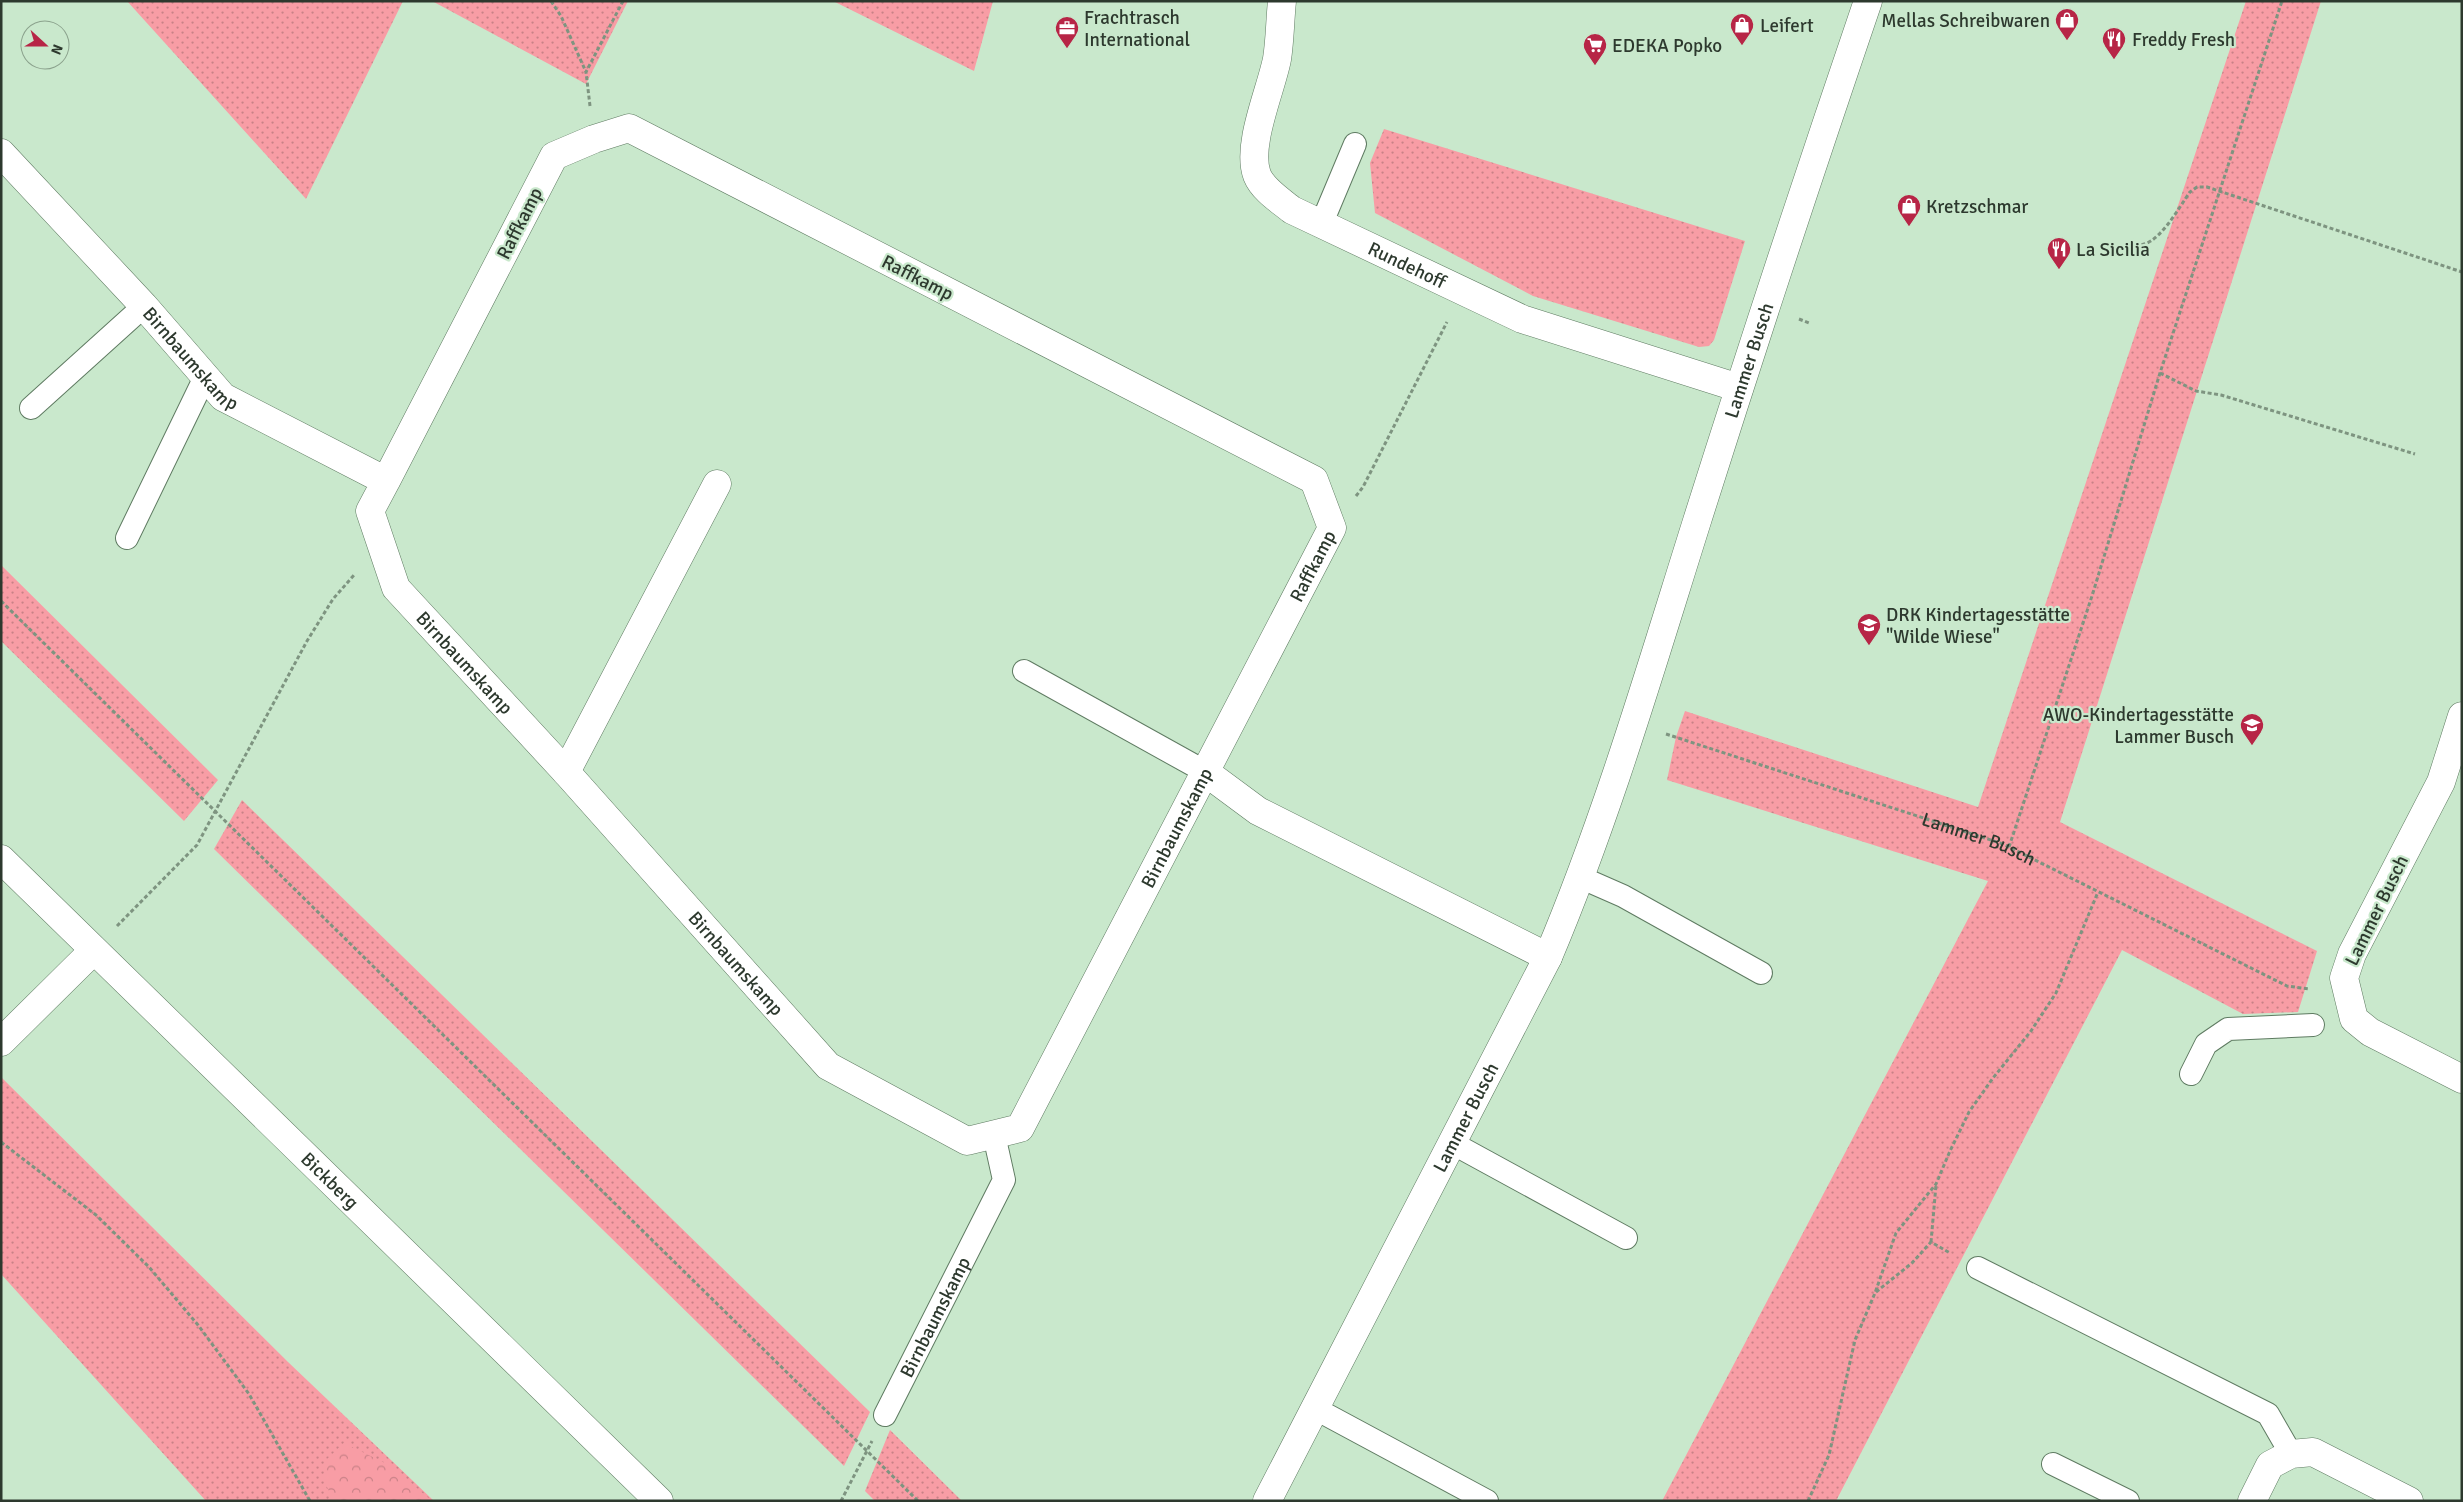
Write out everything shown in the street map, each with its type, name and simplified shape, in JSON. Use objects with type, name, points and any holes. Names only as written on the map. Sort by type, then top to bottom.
[{"type":"street","name":"Rundehoff","points":[[1282,1],[1277,59],[1259,121],[1255,150],[1257,175],[1274,196],[1292,210],[1522,319],[1739,388]]},
{"type":"street","name":"Lammer Busch","points":[[1267,1501],[1548,957],[1582,878],[1634,721],[1739,388],[1868,1]]},
{"type":"street","name":"Raffkamp","points":[[386,481],[554,156],[594,138],[628,128],[1314,480],[1332,528],[1204,771]]},
{"type":"street","name":"Birnbaumskamp","points":[[4,161],[144,306],[223,397],[386,481],[370,511],[396,588],[566,772],[828,1066],[967,1141],[1020,1128],[1204,771],[1258,811],[1548,957]]},
{"type":"street","points":[[566,772],[717,484]]},
{"type":"street","name":"Lammer Busch","points":[[2462,716],[2441,782],[2352,954],[2344,978],[2354,1019],[2370,1032],[2462,1079]]},
{"type":"street","name":"Bickberg","points":[[1,859],[93,951],[659,1501]]},
{"type":"street","points":[[1,1042],[93,951]]},
{"type":"street","points":[[2252,1501],[2270,1465],[2291,1454],[2313,1452],[2409,1501]]},
{"type":"lane","points":[[1321,224],[1355,144]]},
{"type":"lane","points":[[31,408],[144,306]]},
{"type":"lane","points":[[127,538],[205,377]]},
{"type":"lane","points":[[1024,671],[1204,771]]},
{"type":"lane","points":[[1582,878],[1623,896],[1761,973]]},
{"type":"lane","points":[[2191,1074],[2206,1044],[2228,1029],[2313,1025]]},
{"type":"lane","name":"Birnbaumskamp","points":[[885,1416],[1004,1180],[994,1135]]},
{"type":"lane","points":[[1452,1143],[1626,1238]]},
{"type":"lane","points":[[1978,1268],[2268,1414],[2291,1454]]},
{"type":"lane","points":[[1314,1408],[1487,1501]]},
{"type":"lane","points":[[2053,1464],[2128,1501]]},
{"type":"path","points":[[551,1],[561,16],[586,72],[594,138]]},
{"type":"path","points":[[586,72],[623,1]]},
{"type":"path","points":[[2010,847],[2092,596],[2160,373],[2282,1]]},
{"type":"path","points":[[2135,244],[2140,246],[2148,244],[2158,237],[2190,192],[2197,187],[2208,187],[2462,272]]},
{"type":"path","points":[[1332,528],[1363,487],[1462,292]]},
{"type":"path","points":[[2160,373],[2196,390],[2221,395],[2415,454]]},
{"type":"path","points":[[93,951],[197,845],[333,598],[357,572],[383,552]]},
{"type":"path","points":[[1,601],[918,1501]]},
{"type":"path","name":"Lammer Busch","points":[[1634,721],[1672,736],[2010,847],[2287,986],[2309,989]]},
{"type":"path","points":[[1808,1501],[1829,1455],[1855,1340],[1876,1293],[1896,1233],[1936,1184],[1969,1112],[1993,1078],[2030,1032],[2056,993],[2098,892]]},
{"type":"path","points":[[1,1142],[96,1215],[149,1267],[198,1325],[249,1394],[310,1501]]},
{"type":"path","points":[[1876,1293],[1912,1263],[1931,1242],[1936,1184]]},
{"type":"path","points":[[1931,1242],[1978,1268]]},
{"type":"path","points":[[841,1501],[885,1416]]},
{"type":"green space","points":[[127,1],[403,1],[306,199]]},
{"type":"green space","points":[[432,1],[628,1],[586,84]]},
{"type":"green space","points":[[833,1],[993,1],[974,71]]},
{"type":"green space","points":[[2246,1],[2321,1],[2060,822],[2317,951],[2298,1012],[2243,1014],[2122,950],[1836,1501],[1662,1501],[1988,881],[1667,780],[1676,737],[1685,711],[1978,807]]},
{"type":"green space","points":[[1384,129],[1745,241],[1714,340],[1709,346],[1699,347],[1533,296],[1375,213],[1370,163]]},
{"type":"green space","points":[[1,565],[218,780],[184,821],[1,641]]},
{"type":"green space","points":[[242,800],[870,1412],[844,1466],[214,849]]},
{"type":"green space","points":[[1,1077],[288,1362],[434,1501],[206,1501],[1,1274]]},
{"type":"green space","points":[[890,1430],[962,1501],[875,1501],[865,1491]]},
{"type":"green space","points":[[344,1443],[391,1466],[432,1501],[334,1501],[326,1485],[326,1460]]},
{"type":"place","name":"Mellas Schreibwaren","points":[[2067,41]]},
{"type":"place","name":"Leifert","points":[[1742,46]]},
{"type":"place","name":"Frachtrasch International","points":[[1067,49]]},
{"type":"place","name":"Freddy Fresh","points":[[2114,60]]},
{"type":"place","name":"EDEKA Popko","points":[[1595,66]]},
{"type":"place","name":"Kretzschmar","points":[[1909,227]]},
{"type":"place","name":"La Sicilia","points":[[2059,270]]},
{"type":"place","name":"DRK Kindertagesstätte \"Wilde Wiese\"","points":[[1869,646]]},
{"type":"place","name":"AWO-Kindertagesstätte Lammer Busch","points":[[2252,746]]}]
